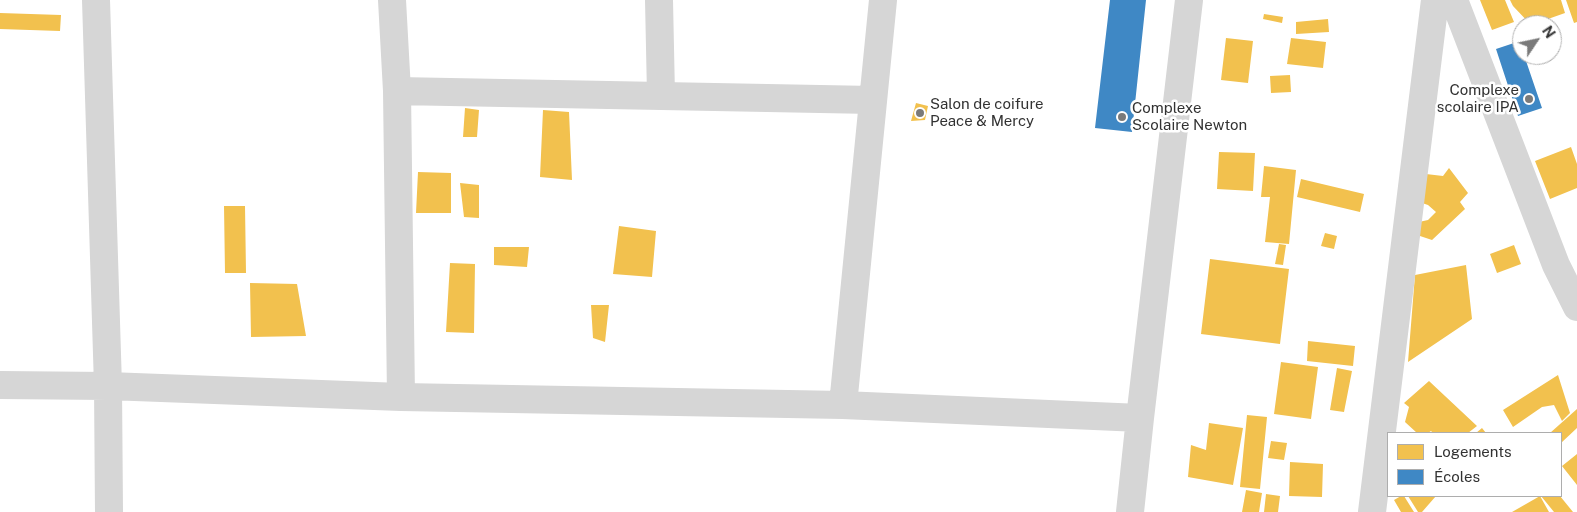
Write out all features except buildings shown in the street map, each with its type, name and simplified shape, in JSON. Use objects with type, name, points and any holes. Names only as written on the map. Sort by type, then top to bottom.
[{"type":"street","points":[[96,0],[108,386],[109,512]]},
{"type":"street","points":[[392,0],[397,91],[401,397]]},
{"type":"street","points":[[659,0],[661,95]]},
{"type":"street","points":[[843,405],[883,0]]},
{"type":"street","points":[[1130,512],[1189,0]]},
{"type":"street","points":[[1372,512],[1435,0]]},
{"type":"street","points":[[1454,0],[1556,265],[1577,307]]},
{"type":"street","points":[[397,91],[873,100]]},
{"type":"street","points":[[0,385],[108,386],[401,397],[843,405],[1140,418]]},
{"type":"place","name":"Complexe scolaire IPA","points":[[1529,99]]},
{"type":"place","name":"Salon de coifure Peace & Mercy","points":[[920,113]]},
{"type":"place","name":"Complexe Scolaire Newton","points":[[1122,117]]}]
